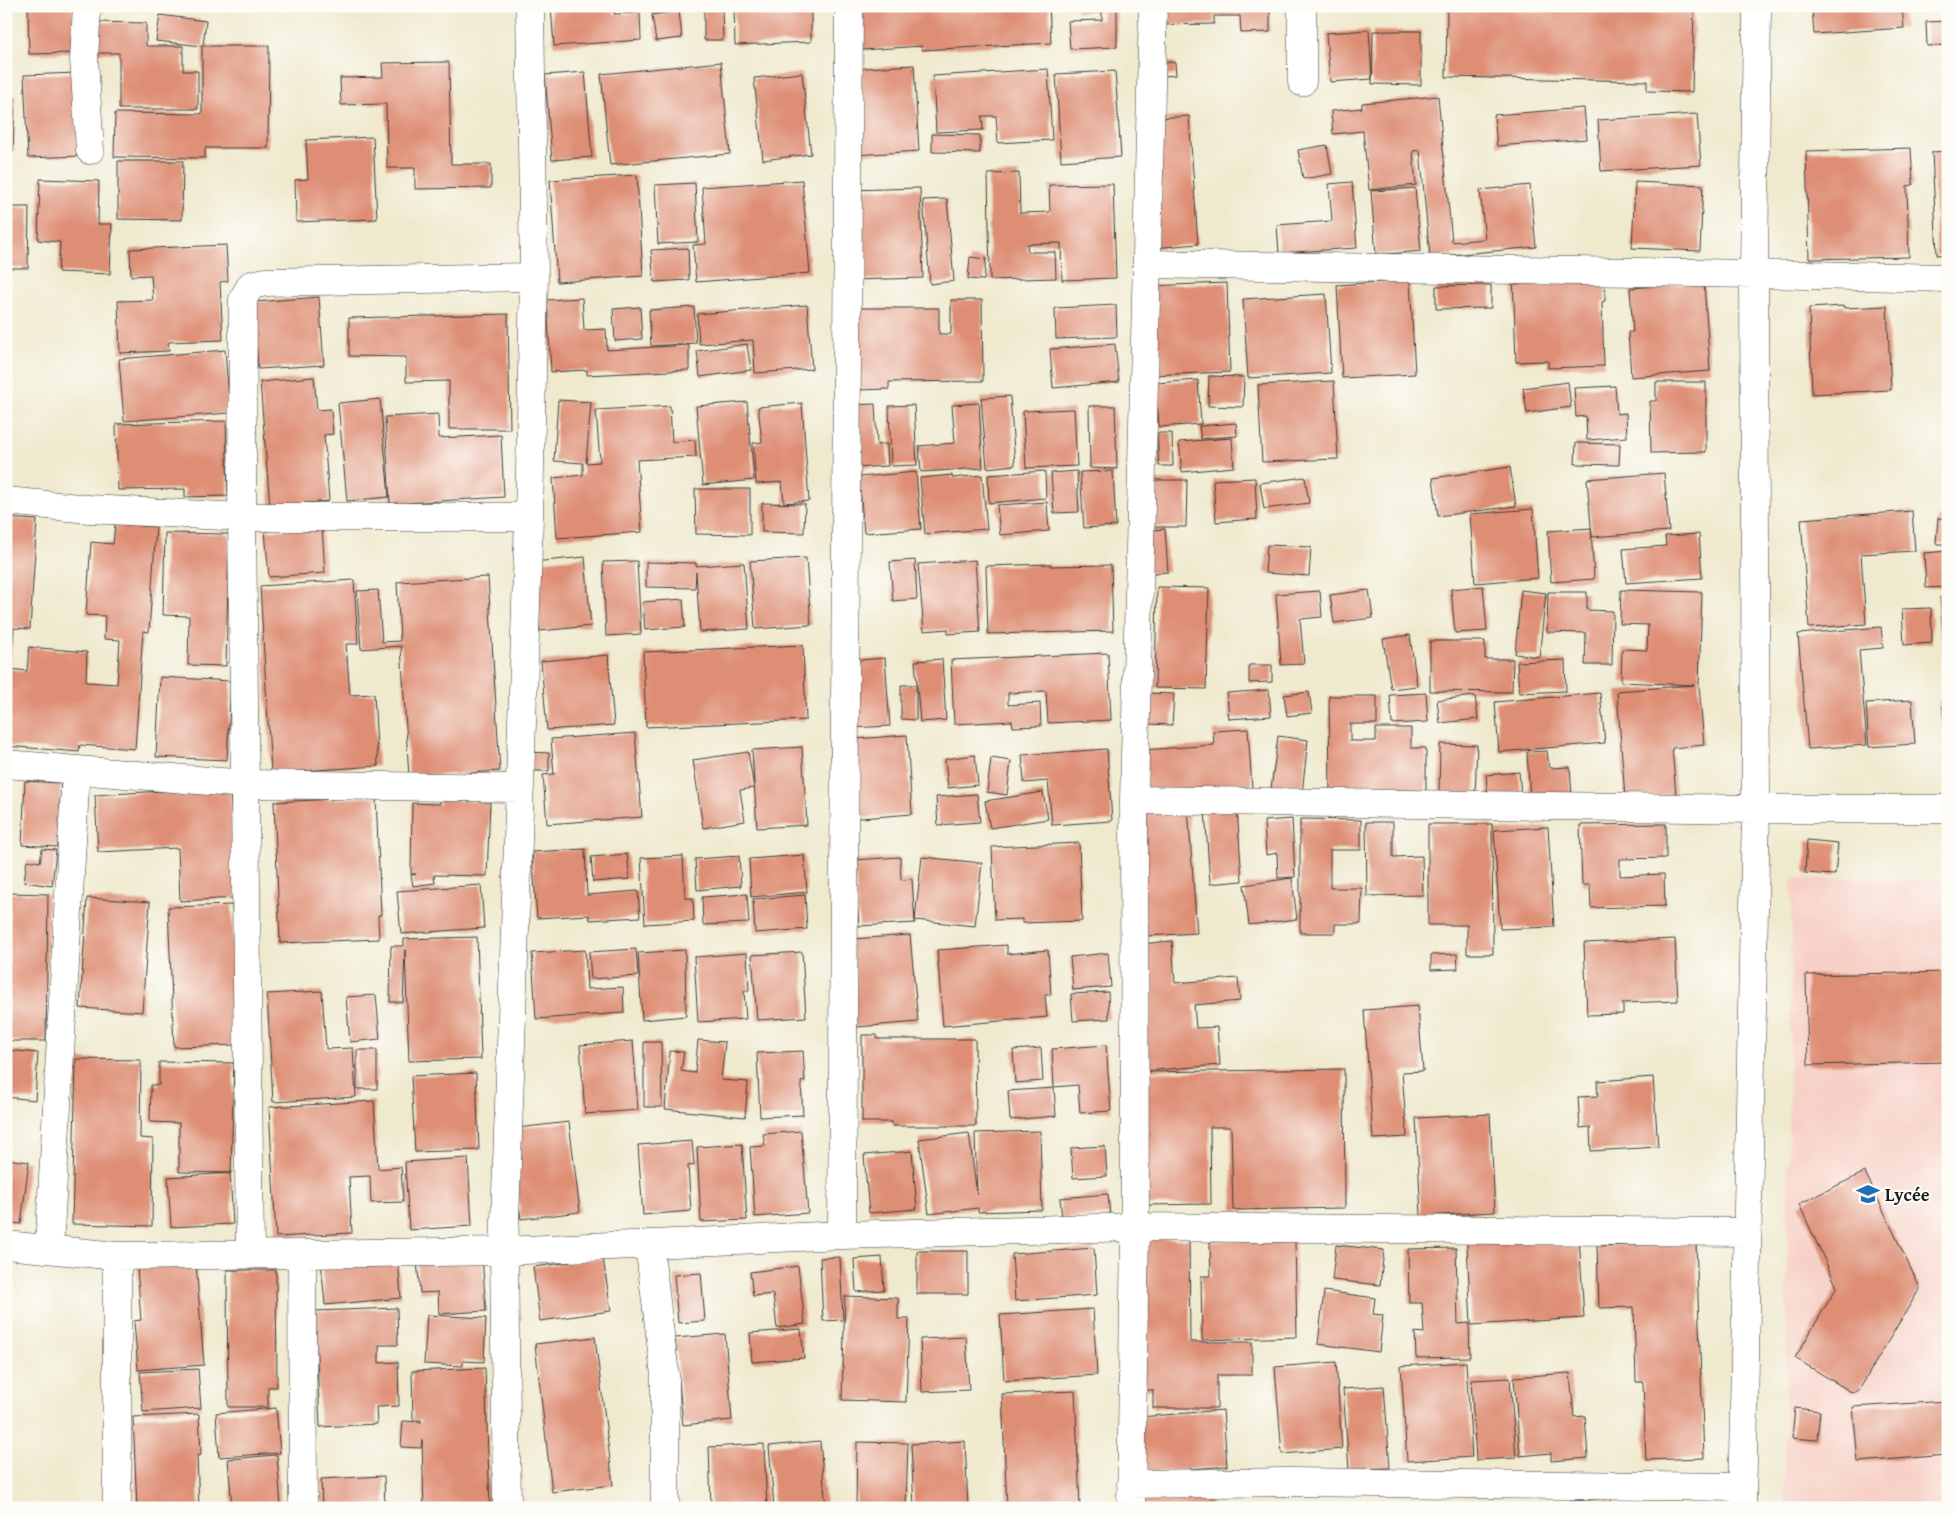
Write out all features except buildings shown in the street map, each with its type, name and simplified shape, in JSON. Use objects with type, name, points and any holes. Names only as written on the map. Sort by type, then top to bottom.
[{"type":"street","points":[[87,6],[84,59],[90,150]]},
{"type":"street","points":[[507,1508],[504,1251],[529,517],[534,277],[530,6]]},
{"type":"street","points":[[842,1235],[849,6]]},
{"type":"street","points":[[1153,6],[1134,800],[1135,1227],[1131,1496],[1289,1482],[1742,1497],[1756,809],[1754,274],[1757,6]]},
{"type":"street","points":[[1302,6],[1302,82]]},
{"type":"street","points":[[1147,264],[1948,278]]},
{"type":"street","points":[[250,1254],[242,517],[243,299],[251,286],[266,282],[534,277]]},
{"type":"street","points":[[6,501],[89,509],[242,517],[529,517]]},
{"type":"street","points":[[6,764],[245,784],[520,788]]},
{"type":"street","points":[[49,1249],[76,770]]},
{"type":"street","points":[[1134,800],[1756,809],[1948,809]]},
{"type":"street","points":[[6,1245],[117,1256],[504,1251],[842,1235],[1135,1227],[1746,1232]]},
{"type":"street","points":[[649,1244],[665,1375],[665,1508]]},
{"type":"street","points":[[302,1254],[303,1508]]},
{"type":"street","points":[[117,1256],[117,1508]]},
{"type":"shaded area","name":"Lycée","points":[[1792,878],[1948,880],[1948,1508],[1784,1508]]},
{"type":"place","name":"Lycée","points":[[1868,1194]]}]
